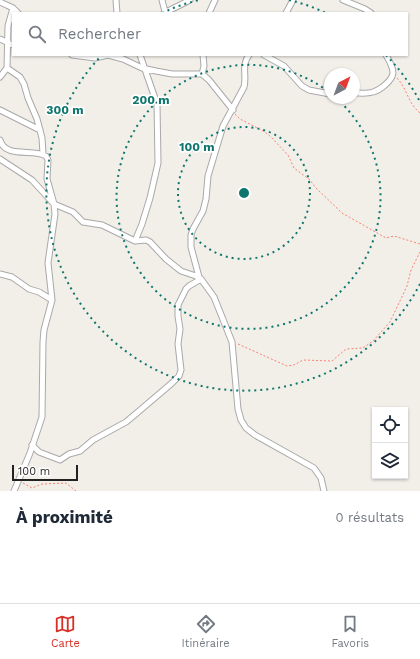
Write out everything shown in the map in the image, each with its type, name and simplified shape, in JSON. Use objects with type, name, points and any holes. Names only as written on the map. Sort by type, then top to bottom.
[{"type":"street","points":[[116,0],[117,12]]},
{"type":"street","points":[[162,0],[165,12]]},
{"type":"street","points":[[167,12],[190,0]]},
{"type":"street","points":[[209,12],[215,0]]},
{"type":"street","points":[[287,12],[293,0]]},
{"type":"street","points":[[343,0],[370,12]]},
{"type":"street","points":[[0,2],[13,8],[17,12]]},
{"type":"street","points":[[1,74],[7,68],[9,18],[13,8]]},
{"type":"street","points":[[0,39],[12,44]]},
{"type":"street","points":[[79,56],[94,58],[103,56]]},
{"type":"street","points":[[112,56],[145,68],[172,74],[202,74],[209,80],[233,110]]},
{"type":"street","points":[[135,240],[142,224],[150,198],[158,163],[156,123],[157,104],[140,56]]},
{"type":"street","points":[[202,74],[204,66],[203,56]]},
{"type":"street","points":[[248,56],[244,66],[246,82],[233,110],[223,126],[208,176],[206,199],[203,211],[191,235],[191,247],[200,278],[214,297],[232,342],[238,409],[241,420],[246,428],[255,435],[314,468],[321,478],[324,491]]},
{"type":"street","points":[[266,56],[284,66],[302,86],[309,90],[324,93]]},
{"type":"street","points":[[360,92],[374,92],[381,89],[389,80],[393,73],[391,64],[387,56]]},
{"type":"street","points":[[7,68],[20,77],[38,119],[43,154],[46,155],[47,158],[47,180],[54,204],[55,214],[48,262],[52,300],[44,330],[42,418],[14,491]]},
{"type":"street","points":[[0,110],[40,130]]},
{"type":"street","points":[[0,140],[2,146],[6,149],[23,153],[43,154]]},
{"type":"street","points":[[6,149],[0,158],[32,180],[54,204],[73,212],[83,222],[102,225],[135,240],[146,240],[150,242],[166,259],[181,271],[200,278]]},
{"type":"street","points":[[0,274],[12,277],[29,289],[39,292],[52,300]]},
{"type":"street","points":[[32,445],[39,452],[60,460],[70,454],[80,451],[93,440],[126,422],[172,384],[179,376],[180,370],[178,344],[180,329],[178,305],[188,286],[200,278]]},
{"type":"path","points":[[393,73],[403,85],[411,105],[420,113]]},
{"type":"path","points":[[233,110],[240,119],[272,138],[288,154],[294,168],[314,184],[316,188],[342,213],[386,238],[394,236],[420,244]]},
{"type":"path","points":[[232,342],[287,366],[294,365],[303,360],[332,360],[346,349],[363,348],[373,341],[390,322],[407,286],[420,252]]},
{"type":"path","points":[[19,479],[25,485],[32,488],[42,484],[66,483],[76,491]]}]
